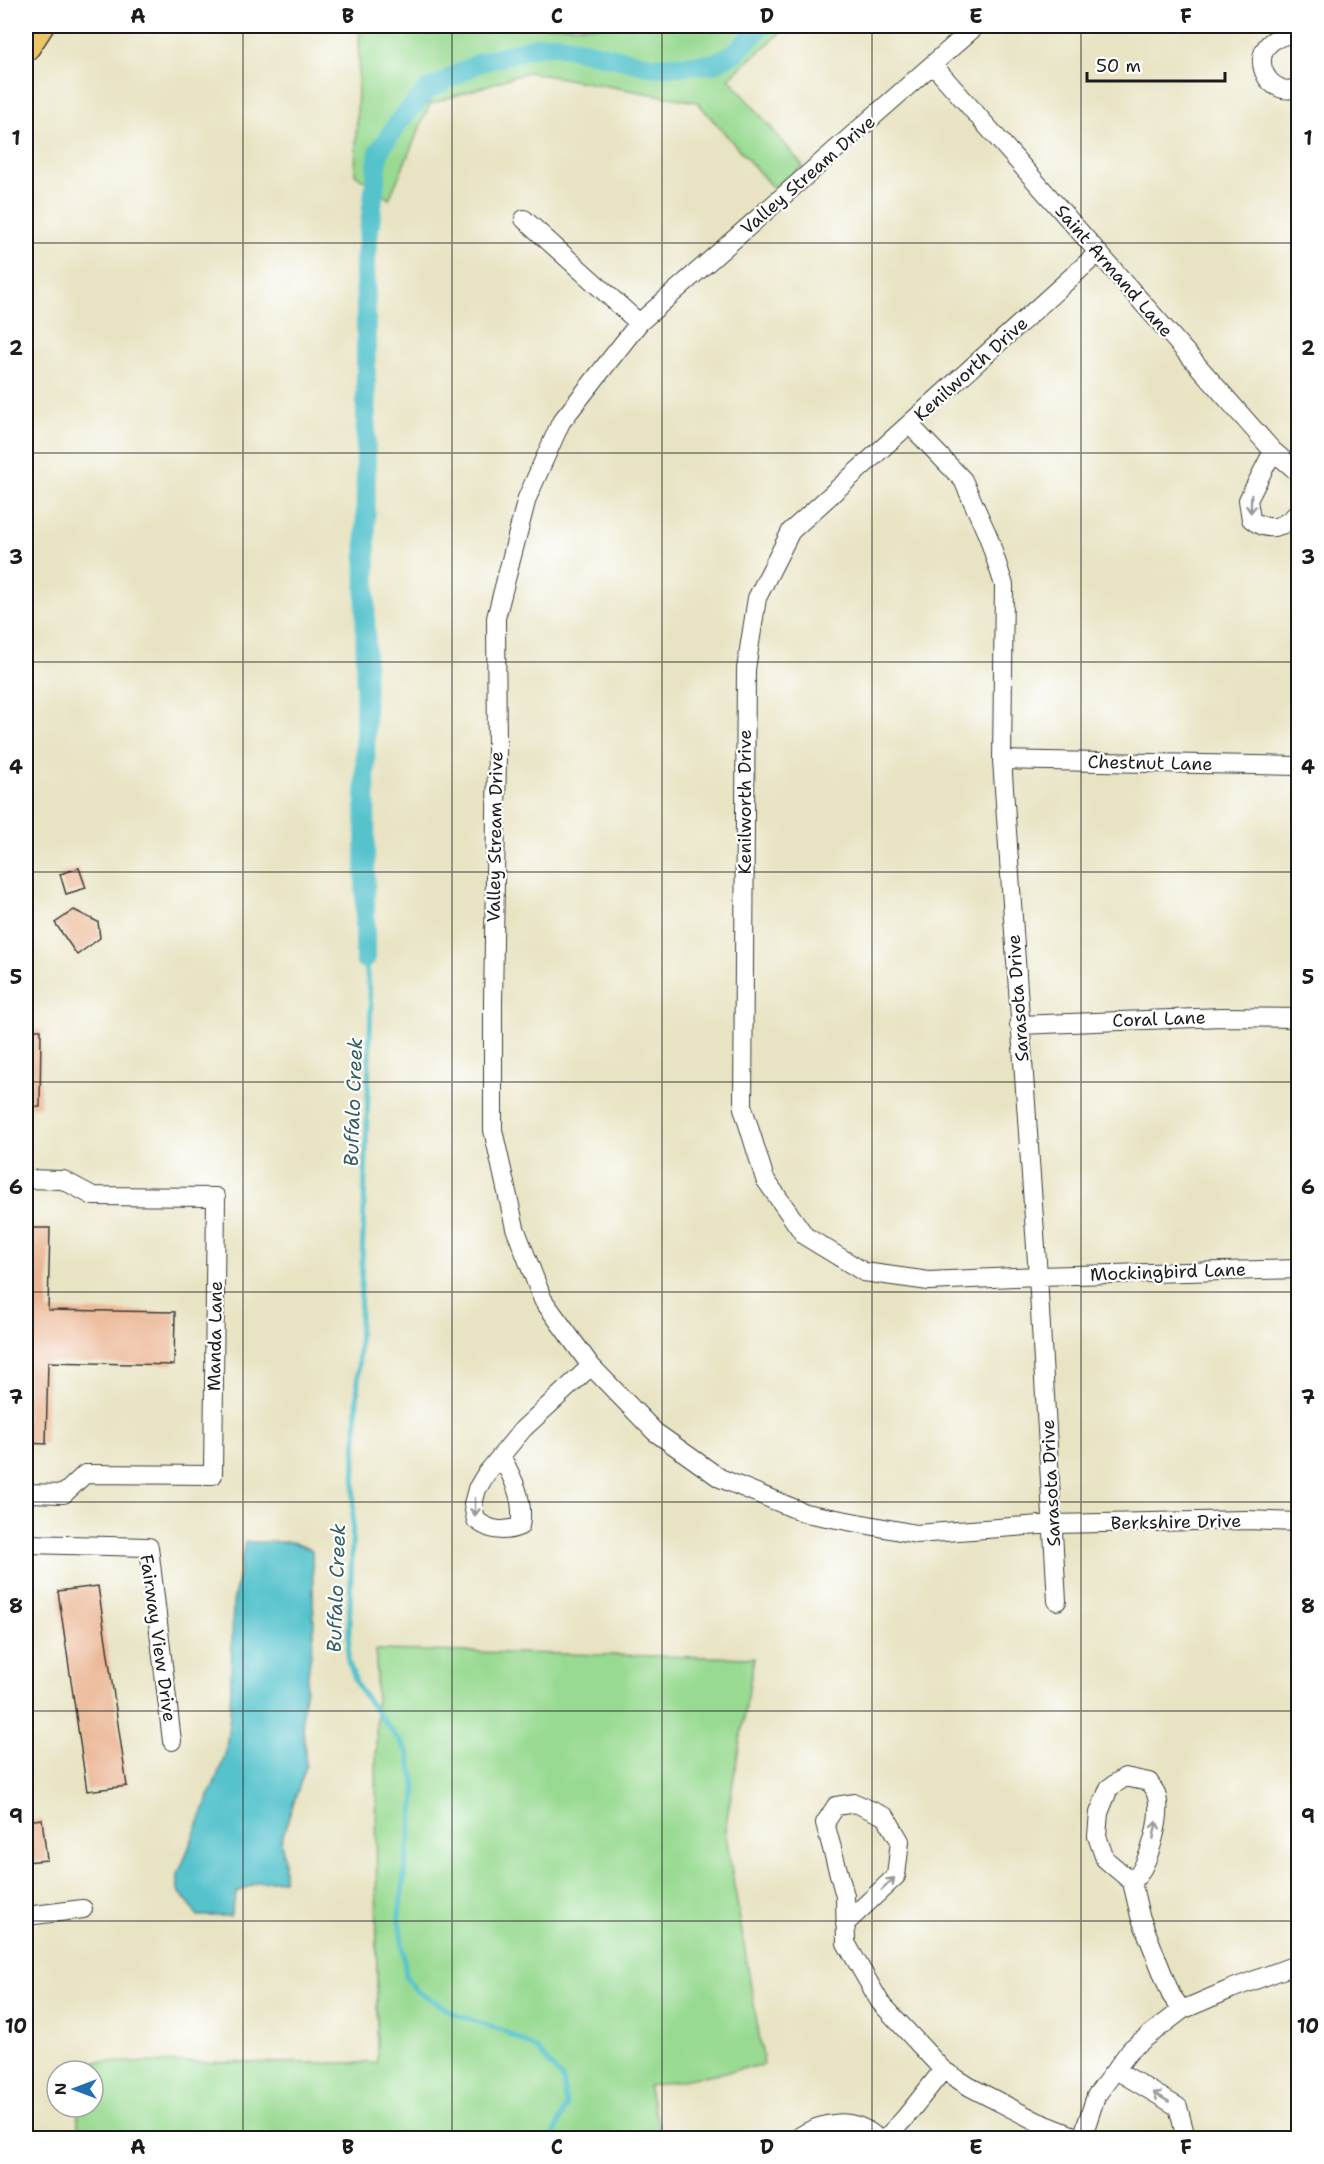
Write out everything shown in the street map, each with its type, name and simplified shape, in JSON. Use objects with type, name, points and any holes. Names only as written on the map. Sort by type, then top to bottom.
[{"type":"main road","points":[[26,46],[39,26]]},
{"type":"street","name":"Valley Stream Drive","points":[[976,26],[639,323],[561,422],[527,498],[496,618],[493,1130],[515,1228],[543,1300],[591,1366],[655,1432],[720,1478],[805,1513],[916,1534],[1054,1524]]},
{"type":"street","points":[[1299,33],[1284,34],[1268,45],[1262,59],[1263,72],[1271,82],[1281,89],[1299,89]]},
{"type":"street","name":"Saint Armand Lane","points":[[933,65],[1273,451],[1299,472]]},
{"type":"street","points":[[524,219],[639,323]]},
{"type":"street","name":"Kenilworth Drive","points":[[1038,1276],[929,1281],[864,1272],[806,1236],[765,1179],[743,1108],[746,669],[757,598],[791,531],[1098,253]]},
{"type":"street","name":"Sarasota Drive","points":[[909,424],[963,480],[988,536],[1004,585],[1002,760],[1038,1276],[1057,1601]]},
{"type":"street","points":[[1273,451],[1248,500],[1251,519],[1258,525],[1271,528],[1292,520],[1299,512]]},
{"type":"street","name":"Chestnut Lane","points":[[1002,760],[1299,766]]},
{"type":"street","name":"Coral Lane","points":[[1019,1025],[1222,1017],[1299,1018]]},
{"type":"street","name":"Manda Lane","points":[[26,1179],[63,1180],[93,1196],[216,1197],[213,1475],[85,1474],[64,1494],[26,1493]]},
{"type":"street","name":"Mockingbird Lane","points":[[1038,1276],[1299,1269]]},
{"type":"street","points":[[501,1456],[523,1429],[591,1366]]},
{"type":"street","name":"Berkshire Drive","points":[[1054,1524],[1246,1520],[1299,1522]]},
{"type":"street","name":"Fairway View Drive","points":[[26,1544],[149,1547],[172,1741]]},
{"type":"street","points":[[1132,1882],[1141,1875],[1150,1852],[1157,1823],[1157,1795],[1149,1782],[1125,1777],[1109,1788],[1099,1813],[1097,1836],[1105,1859],[1132,1882],[1140,1916],[1171,1995],[1182,2010]]},
{"type":"street","points":[[845,1924],[896,1876],[900,1841],[885,1817],[855,1803],[836,1806],[825,1823],[845,1896],[845,1924],[846,1943],[880,2002],[943,2070],[970,2087],[1036,2121],[1081,2139],[1096,2096],[1131,2049],[1182,2010],[1299,1964]]},
{"type":"street","points":[[26,1916],[83,1909]]},
{"type":"street","points":[[886,2139],[943,2070]]},
{"type":"street","points":[[1116,2070],[1178,2107],[1184,2130],[1181,2139]]},
{"type":"street","points":[[797,2139],[805,2133],[829,2124],[853,2125],[867,2129],[877,2139]]},
{"type":"green space","points":[[360,26],[788,26],[729,78],[803,166],[773,188],[697,102],[528,72],[430,104],[389,199],[355,174]]},
{"type":"green space","points":[[376,1650],[754,1658],[725,1830],[764,2065],[648,2086],[662,2138],[78,2138],[78,2119],[105,2119],[105,2062],[377,2063]]},
{"type":"water","points":[[245,1542],[292,1542],[312,1550],[314,1633],[302,1715],[306,1766],[281,1841],[284,1880],[258,1882],[237,1892],[230,1916],[198,1916],[178,1890],[178,1875],[225,1756],[230,1715],[233,1603]]},
{"type":"building","points":[[79,868],[86,888],[66,894],[60,874]]},
{"type":"building","points":[[74,910],[98,922],[100,938],[77,955],[55,923]]},
{"type":"building","points":[[26,1030],[41,1030],[40,1107],[26,1107]]},
{"type":"building","points":[[26,1228],[50,1228],[48,1310],[175,1312],[174,1365],[48,1362],[46,1444],[26,1443]]},
{"type":"building","points":[[98,1586],[127,1786],[87,1791],[58,1591]]},
{"type":"building","points":[[42,1819],[47,1860],[26,1862],[26,1821]]},
{"type":"waterway","points":[[365,959],[365,263],[379,151],[400,120],[428,90],[479,63],[538,46],[558,45],[654,67],[713,64],[735,53],[762,26]]},
{"type":"waterway","name":"Buffalo Creek","points":[[365,959],[371,1005],[348,1661],[359,1689],[408,1752],[416,1790],[399,1915],[406,1977],[417,1991],[457,2015],[504,2031],[537,2049],[563,2080],[566,2106],[555,2133],[548,2138]]}]
